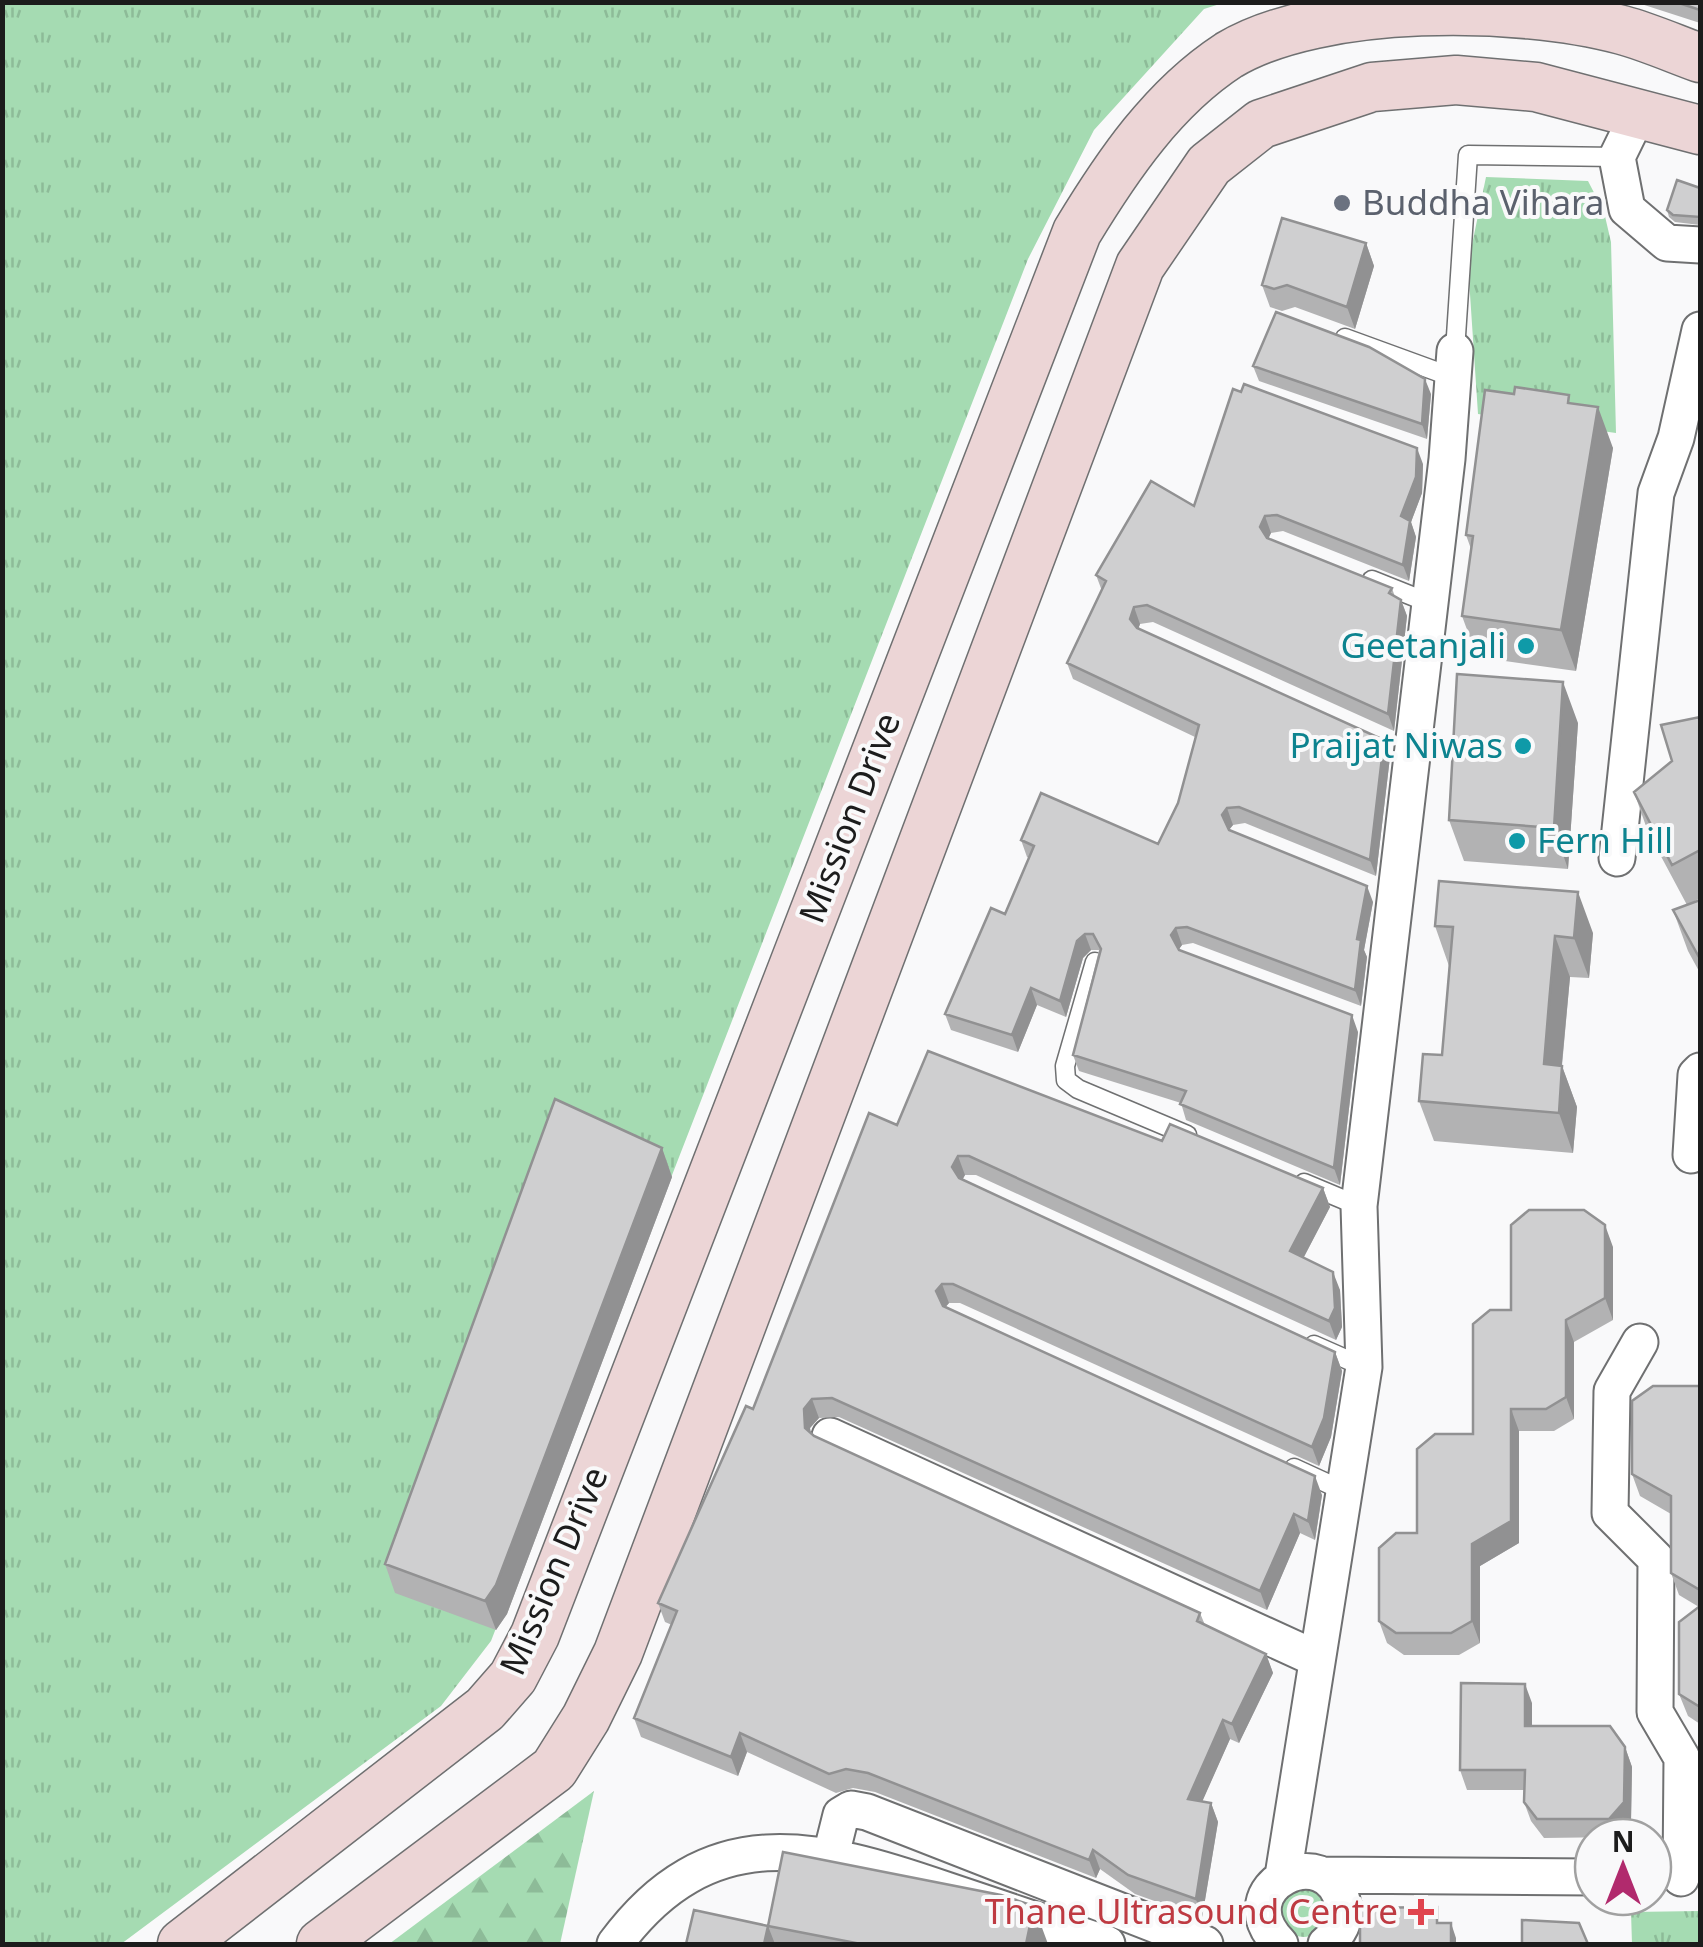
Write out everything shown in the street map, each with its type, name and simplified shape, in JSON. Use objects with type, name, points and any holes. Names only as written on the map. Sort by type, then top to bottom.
[{"type":"street","name":"Mission Drive","points":[[182,1944],[485,1709],[513,1677],[535,1635],[1077,232],[1122,158],[1179,97],[1229,54],[1292,24],[1370,12],[1447,10],[1534,16],[1621,30],[1700,61]]},
{"type":"street","points":[[1700,61],[1673,122],[1617,157],[1628,209],[1667,244],[1700,245]]},
{"type":"street","points":[[321,1944],[554,1769],[594,1702],[618,1652],[1140,266],[1172,214],[1209,165],[1262,124],[1372,87],[1456,80],[1520,86],[1673,122]]},
{"type":"street","points":[[1617,858],[1656,493],[1676,438],[1700,330]]},
{"type":"street","points":[[1283,1876],[1364,1368],[1359,1206],[1371,1023],[1401,748],[1427,602],[1437,456],[1454,364]]},
{"type":"street","points":[[1691,1155],[1696,1074],[1700,1071]]},
{"type":"street","points":[[1640,1342],[1612,1391],[1610,1513],[1656,1559],[1655,1712],[1682,1758],[1678,1877]]},
{"type":"street","points":[[830,1436],[1318,1658]]},
{"type":"street","points":[[831,1855],[842,1815],[850,1809],[867,1812],[1205,1944]]},
{"type":"street","points":[[615,1944],[639,1912],[672,1884],[708,1864],[749,1852],[831,1855],[869,1863],[1107,1944]]},
{"type":"street","points":[[1273,1941],[1263,1909],[1273,1885],[1283,1876],[1309,1871],[1322,1875],[1573,1877]]},
{"type":"street","points":[[1322,1875],[1333,1883],[1344,1907],[1338,1932],[1326,1944]]},
{"type":"lane","points":[[1327,332],[1454,364],[1468,155],[1617,157]]},
{"type":"lane","points":[[1352,572],[1427,602]]},
{"type":"lane","points":[[1095,962],[1065,1066],[1066,1080],[1078,1090],[1201,1140]]},
{"type":"lane","points":[[1288,1177],[1359,1206]]},
{"type":"lane","points":[[1292,1334],[1364,1368]]},
{"type":"lane","points":[[1274,1459],[1344,1491]]},
{"type":"green space","points":[[3,3],[1223,3],[1204,9],[1094,130],[1028,259],[491,1641],[441,1706],[121,1944],[3,1944]]},
{"type":"green space","points":[[1486,177],[1588,181],[1604,212],[1611,242],[1616,433],[1478,414],[1468,264]]},
{"type":"green space","points":[[594,1791],[560,1944],[389,1944]]},
{"type":"green space","points":[[1304,1887],[1322,1894],[1329,1912],[1322,1930],[1304,1937],[1286,1930],[1279,1912],[1286,1894]]},
{"type":"green space","points":[[1673,1911],[1700,1911],[1700,1944],[1632,1944],[1631,1917],[1673,1917]]},
{"type":"building","points":[[1676,2],[1700,2],[1700,10]]},
{"type":"building","points":[[1677,180],[1700,188],[1700,217],[1673,215],[1667,210]]},
{"type":"building","points":[[1282,218],[1366,243],[1347,307],[1287,285],[1274,289],[1262,285]]},
{"type":"building","points":[[1276,312],[1369,347],[1425,379],[1422,424],[1253,366]]},
{"type":"building","points":[[1244,384],[1417,448],[1416,477],[1401,516],[1410,521],[1403,565],[1277,515],[1265,516],[1260,527],[1267,538],[1392,588],[1389,593],[1401,600],[1388,714],[1147,605],[1134,607],[1130,619],[1137,628],[1384,740],[1370,860],[1239,807],[1227,808],[1222,815],[1229,830],[1367,886],[1357,939],[1361,940],[1355,990],[1187,927],[1176,928],[1171,935],[1179,950],[1352,1015],[1334,1168],[1180,1104],[1186,1091],[1073,1055],[1101,949],[1093,934],[1085,934],[1077,941],[1060,1001],[1031,988],[1012,1035],[945,1014],[991,908],[1005,914],[1034,846],[1021,840],[1041,793],[1158,844],[1178,803],[1199,725],[1067,663],[1106,581],[1096,575],[1151,481],[1194,506],[1233,389],[1241,392]]},
{"type":"building","points":[[1515,387],[1569,395],[1568,403],[1598,407],[1561,630],[1462,616],[1473,536],[1466,535],[1485,390],[1514,394]]},
{"type":"building","points":[[1457,674],[1563,682],[1554,828],[1449,820]]},
{"type":"building","points":[[1700,717],[1700,850],[1672,865],[1634,792],[1672,761],[1661,725]]},
{"type":"building","points":[[1439,881],[1578,892],[1574,938],[1555,936],[1549,1003],[1544,1064],[1562,1066],[1559,1113],[1419,1101],[1423,1054],[1442,1055],[1453,927],[1435,926]]},
{"type":"building","points":[[1700,900],[1700,959],[1673,910]]},
{"type":"building","points":[[928,1051],[1162,1141],[1170,1124],[1323,1188],[1290,1251],[1333,1272],[1335,1308],[1329,1321],[969,1156],[958,1156],[952,1167],[959,1178],[1335,1352],[1324,1418],[1312,1447],[953,1284],[942,1284],[936,1291],[943,1306],[1315,1476],[1308,1521],[1294,1514],[1260,1591],[832,1398],[812,1399],[804,1409],[805,1428],[814,1436],[1200,1613],[1197,1621],[1266,1654],[1232,1724],[1223,1720],[1188,1799],[1211,1803],[1196,1899],[1128,1875],[1093,1850],[1089,1860],[868,1773],[846,1769],[829,1774],[740,1733],[731,1757],[634,1718],[677,1611],[658,1603],[746,1406],[753,1409],[869,1113],[897,1125]]},
{"type":"building","points":[[555,1099],[662,1148],[496,1585],[485,1601],[385,1564]]},
{"type":"building","points":[[1529,1210],[1584,1210],[1605,1225],[1605,1298],[1566,1320],[1566,1397],[1546,1409],[1511,1409],[1511,1521],[1472,1544],[1472,1621],[1451,1633],[1396,1633],[1379,1621],[1379,1548],[1396,1533],[1417,1533],[1417,1449],[1435,1434],[1473,1434],[1473,1324],[1490,1310],[1511,1310],[1511,1225]]},
{"type":"building","points":[[1653,1386],[1700,1386],[1700,1590],[1671,1573],[1671,1496],[1632,1474],[1632,1401]]},
{"type":"building","points":[[1700,1606],[1700,1707],[1679,1694],[1679,1622]]},
{"type":"building","points":[[1461,1683],[1525,1684],[1525,1726],[1610,1726],[1625,1747],[1624,1802],[1611,1817],[1537,1819],[1524,1802],[1525,1770],[1460,1770]]},
{"type":"building","points":[[783,1852],[1001,1895],[1034,1906],[1026,1944],[861,1944],[768,1926]]},
{"type":"building","points":[[1437,1907],[1437,1923],[1451,1923],[1451,1944],[1360,1944],[1360,1908]]},
{"type":"building","points":[[694,1910],[768,1926],[764,1944],[686,1944]]},
{"type":"building","points":[[1522,1920],[1579,1923],[1588,1944],[1522,1944]]},
{"type":"place","name":"Buddha Vihara","points":[[1342,203]]},
{"type":"place","name":"Geetanjali","points":[[1526,646]]},
{"type":"place","name":"Praijat Niwas","points":[[1523,746]]},
{"type":"place","name":"Fern Hill","points":[[1517,841]]},
{"type":"place","name":"Thane Ultrasound Centre","points":[[1421,1912]]}]
